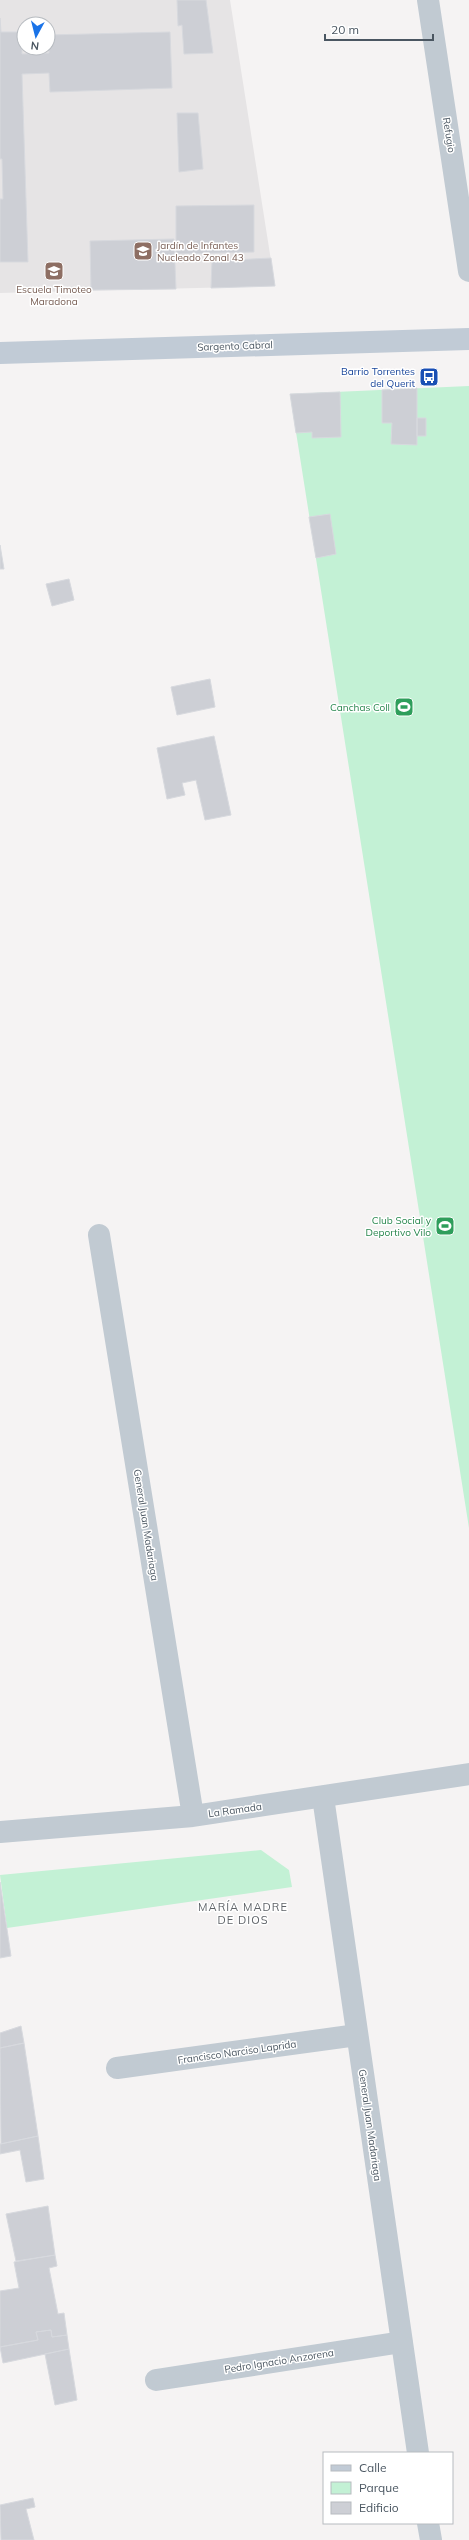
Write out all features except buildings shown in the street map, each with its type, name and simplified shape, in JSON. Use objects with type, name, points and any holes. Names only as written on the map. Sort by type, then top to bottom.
[{"type":"main road","name":"Sargento Cabral","points":[[0,353],[469,339]]},
{"type":"street","name":"Refugio","points":[[428,0],[469,271]]},
{"type":"street","name":"General Juan Madariaga","points":[[99,1234],[193,1816]]},
{"type":"street","name":"La Ramada","points":[[0,1832],[193,1816],[469,1774]]},
{"type":"street","name":"General Juan Madariaga","points":[[322,1797],[418,2452]]},
{"type":"street","name":"Francisco Narciso Laprida","points":[[117,2068],[357,2035]]},
{"type":"street","name":"Pedro Ignacio Anzorena","points":[[156,2380],[402,2342]]},
{"type":"street","points":[[428,2524],[431,2540]]},
{"type":"shaded area","points":[[0,0],[230,0],[275,286],[0,293]]},
{"type":"green space","name":"Canchas Coll","points":[[469,386],[469,1528],[290,394]]},
{"type":"green space","points":[[261,1850],[289,1870],[292,1887],[7,1928],[0,1875]]},
{"type":"place","name":"Jardín de Infantes Nucleado Zonal 43","points":[[143,251]]},
{"type":"place","name":"Escuela Timoteo Maradona","points":[[54,271]]},
{"type":"place","name":"Barrio Torrentes del Querit","points":[[429,377]]},
{"type":"place","name":"Canchas Coll","points":[[404,707]]},
{"type":"place","name":"Club Social y Deportivo Vilo","points":[[445,1226]]},
{"type":"district","name":"MARÍA MADRE DE DIOS","points":[[243,1913]]}]
